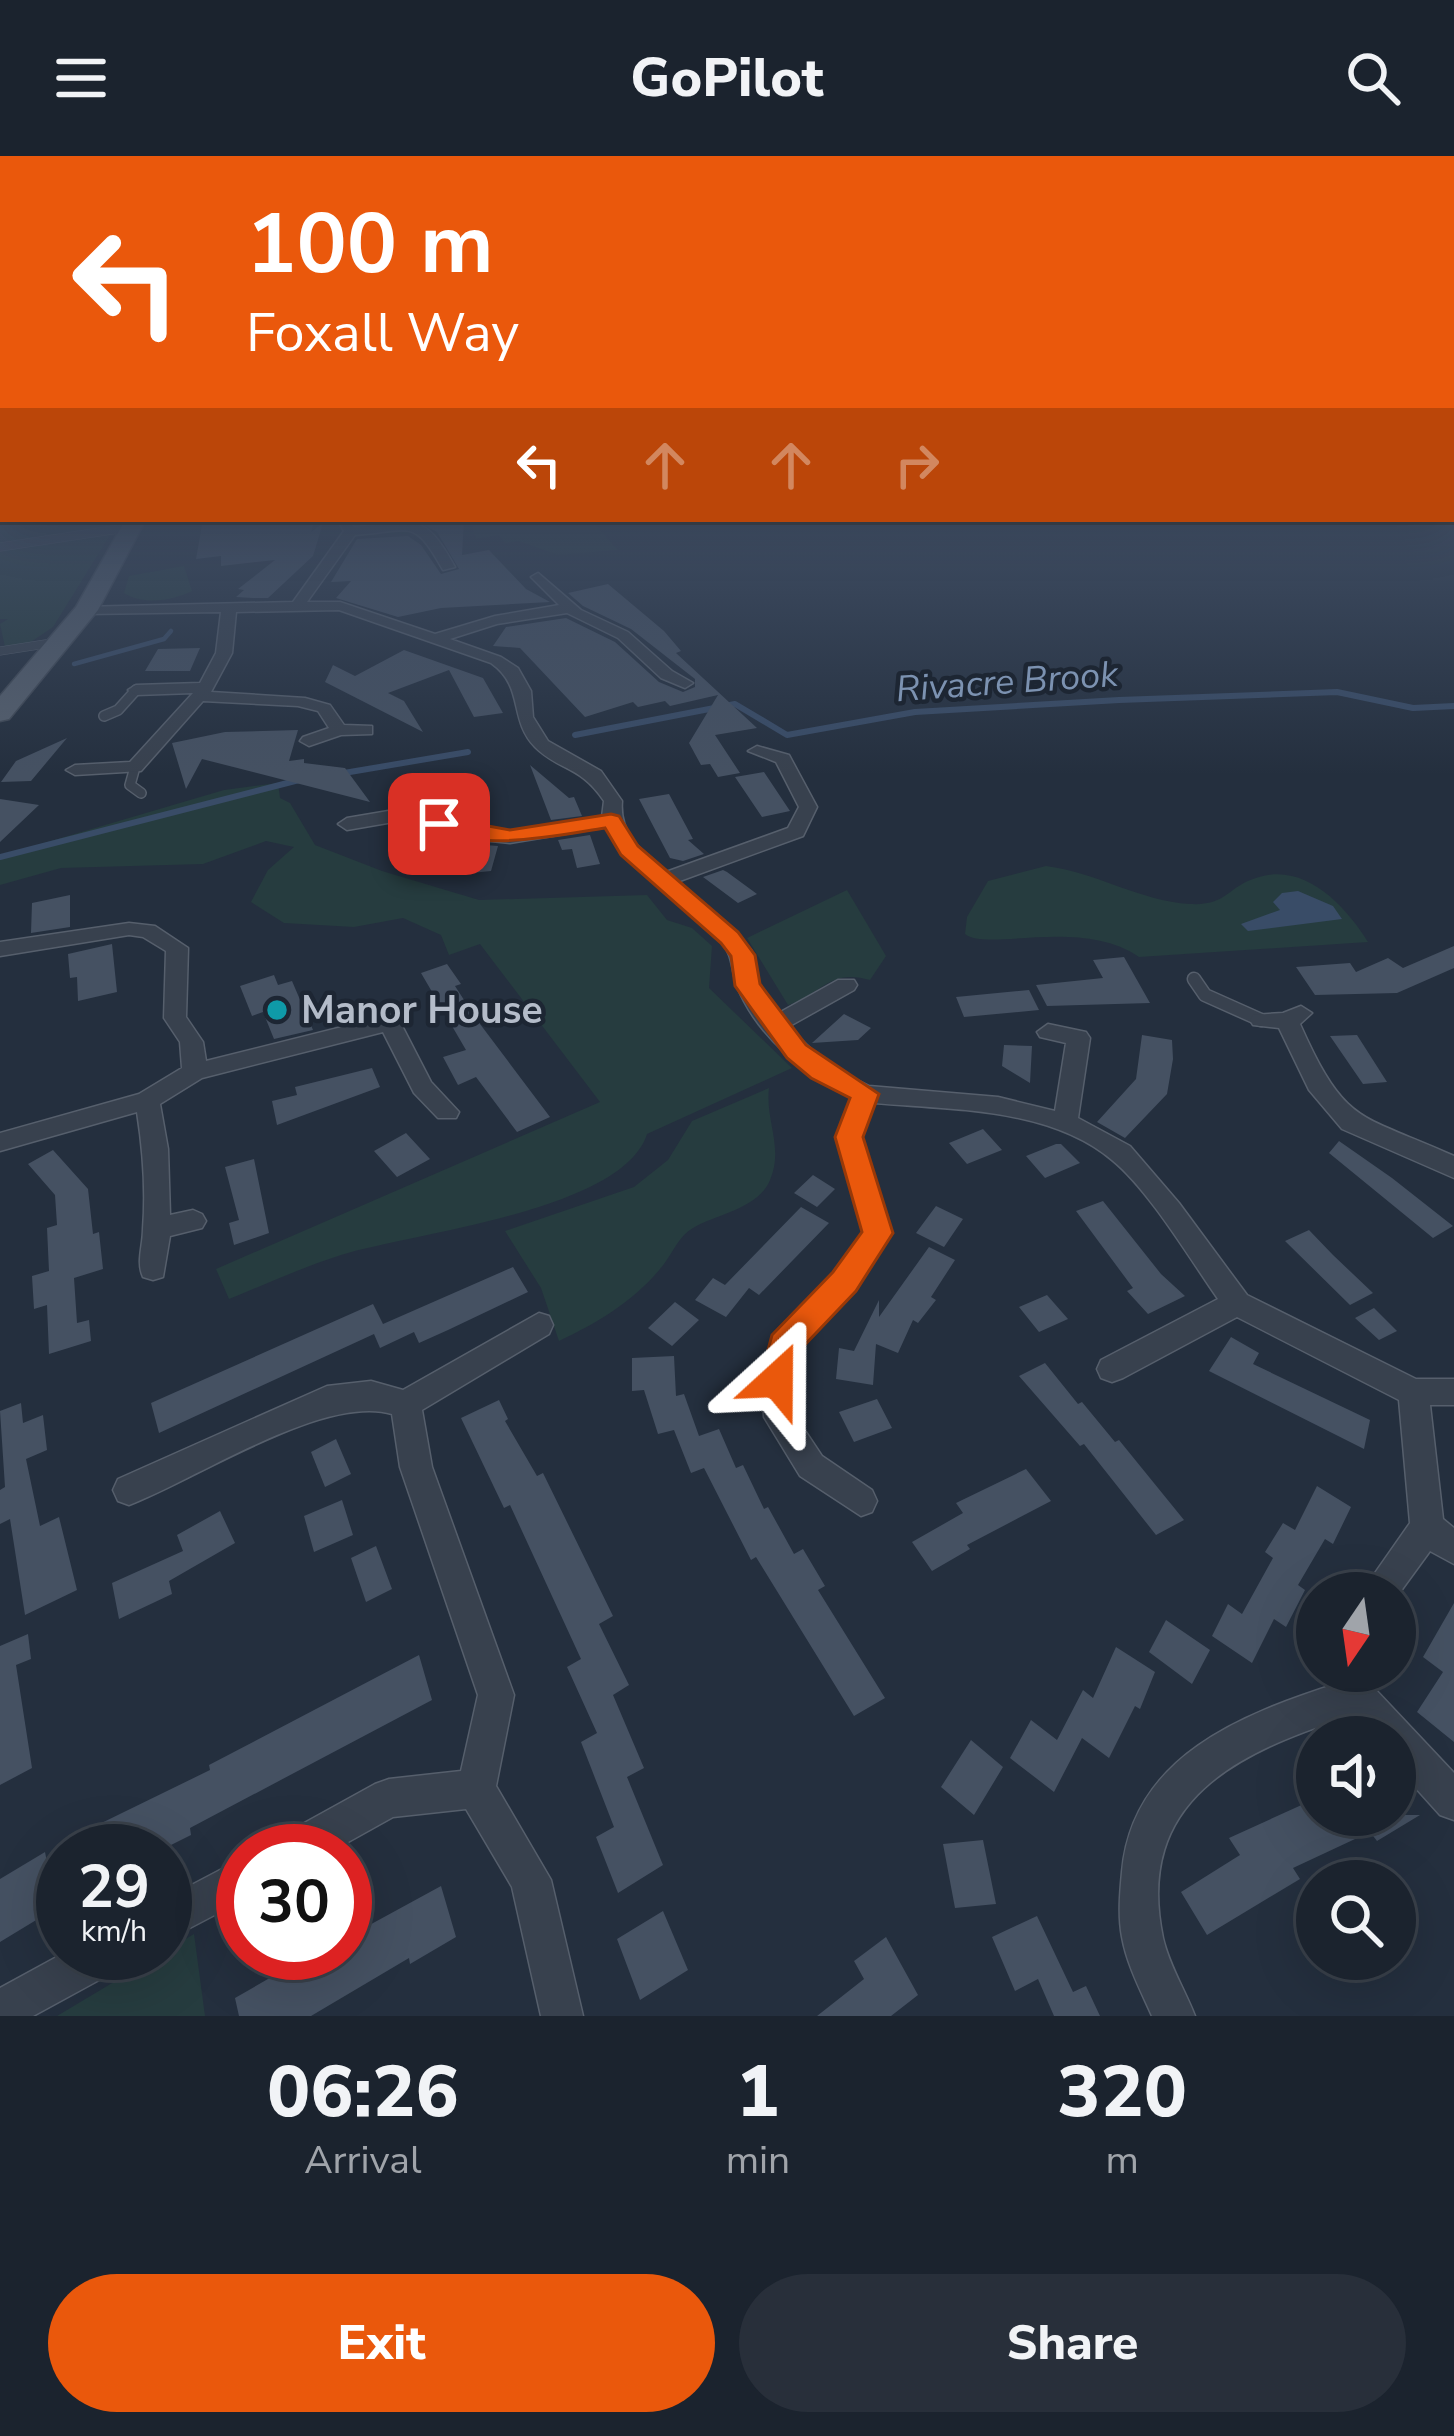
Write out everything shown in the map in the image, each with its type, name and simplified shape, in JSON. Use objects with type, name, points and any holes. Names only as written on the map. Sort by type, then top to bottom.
[{"type":"main road","points":[[0,713],[91,602]]},
{"type":"street","points":[[564,602],[591,624],[630,638],[658,678],[685,683]]},
{"type":"street","points":[[86,610],[340,606],[496,660],[512,671],[523,691],[525,717],[542,744],[595,775],[613,801],[611,820],[629,850],[729,938],[743,955],[748,986],[773,1026],[821,1072],[866,1094],[998,1106],[1065,1122],[1121,1153],[1171,1210],[1237,1304],[1413,1392],[1454,1391]]},
{"type":"street","points":[[434,640],[495,620],[570,608]]},
{"type":"street","points":[[75,770],[135,767],[204,692],[224,653],[229,609]]},
{"type":"street","points":[[136,690],[299,701],[324,708],[339,730]]},
{"type":"street","points":[[309,741],[339,730],[366,730]]},
{"type":"street","points":[[662,880],[796,832],[808,807],[783,759],[757,752]]},
{"type":"street","points":[[347,824],[406,814],[472,833],[510,837],[611,820]]},
{"type":"street","points":[[0,949],[129,928],[148,932],[176,948],[175,1018],[191,1038],[194,1072]]},
{"type":"street","points":[[773,1026],[846,986]]},
{"type":"street","points":[[376,1000],[422,1087],[447,1112]]},
{"type":"street","points":[[1283,1018],[1321,1094],[1334,1110],[1366,1132],[1454,1168]]},
{"type":"street","points":[[0,1142],[147,1100],[194,1072],[390,1023]]},
{"type":"street","points":[[1048,1032],[1079,1030],[1065,1122]]},
{"type":"street","points":[[861,1501],[811,1466],[779,1417],[777,1380],[784,1345],[844,1281],[878,1233],[849,1137],[866,1094]]},
{"type":"street","points":[[147,1100],[155,1149],[153,1269]]},
{"type":"street","points":[[157,1228],[193,1221]]},
{"type":"street","points":[[1112,1370],[1237,1304]]},
{"type":"street","points":[[129,1490],[328,1400],[370,1394],[406,1404],[538,1325]]},
{"type":"street","points":[[1402,1572],[1440,1538],[1413,1392]]},
{"type":"street","points":[[406,1404],[416,1467],[496,1695],[476,1789],[531,1880],[562,2016]]},
{"type":"street","points":[[1174,2016],[1143,1943],[1139,1867],[1160,1804],[1203,1760],[1339,1692]]},
{"type":"street","points":[[1416,1761],[1454,1801]]},
{"type":"street","points":[[342,1824],[389,1798],[476,1789]]},
{"type":"street","points":[[0,2011],[57,1980]]},
{"type":"lane","points":[[0,650],[60,642]]},
{"type":"lane","points":[[104,716],[118,710],[136,690]]},
{"type":"lane","points":[[135,767],[130,785],[141,793]]},
{"type":"lane","points":[[1194,979],[1205,995],[1283,1018]]},
{"type":"green space","points":[[0,602],[69,602],[53,627],[28,644],[5,647],[0,624],[8,619],[0,619]]},
{"type":"green space","points":[[278,783],[280,798],[290,803],[315,845],[382,871],[479,900],[647,895],[667,920],[692,928],[712,946],[709,988],[792,1068],[647,1134],[630,1160],[599,1182],[558,1200],[341,1255],[229,1299],[216,1269],[600,1102],[480,944],[449,955],[441,935],[403,918],[354,927],[284,923],[251,902],[268,870],[294,847],[266,841],[203,864],[61,868],[0,885],[0,856],[224,790]]},
{"type":"green space","points":[[1046,866],[1153,898],[1190,904],[1212,902],[1256,878],[1291,876],[1335,901],[1368,942],[1139,957],[1091,939],[994,940],[965,934],[967,917],[988,881]]},
{"type":"green space","points":[[847,890],[886,956],[870,980],[835,980],[788,1005],[747,938]]},
{"type":"green space","points":[[769,1088],[775,1157],[764,1190],[747,1204],[688,1231],[653,1277],[629,1299],[559,1341],[541,1288],[505,1231],[634,1187],[668,1160],[692,1121]]},
{"type":"green space","points":[[192,1935],[205,2016],[57,2016],[117,1980],[192,1980]]},
{"type":"water","points":[[1298,891],[1333,906],[1342,919],[1248,931],[1241,924],[1280,910],[1273,902],[1282,893]]},
{"type":"building","points":[[348,602],[550,602],[441,608],[398,617]]},
{"type":"building","points":[[578,602],[629,602],[664,631],[681,651],[676,653],[757,728],[715,735],[740,773],[718,777],[710,764],[701,765],[689,743],[718,695],[670,706],[665,701],[638,707],[633,702],[585,717],[520,648],[493,646],[506,627],[566,618],[615,642],[659,682],[683,692],[695,687],[695,679],[631,629]]},
{"type":"building","points":[[200,648],[190,671],[145,671],[158,649]]},
{"type":"building","points":[[404,650],[483,678],[503,713],[474,717],[449,670],[388,693],[404,701],[423,732],[325,682],[333,665],[355,676]]},
{"type":"building","points":[[298,730],[289,761],[304,759],[304,763],[345,768],[370,802],[202,759],[186,789],[172,743],[225,732]]},
{"type":"building","points":[[67,738],[31,781],[1,782],[16,761]]},
{"type":"building","points":[[530,765],[569,798],[574,797],[582,816],[551,820]]},
{"type":"building","points":[[764,772],[790,811],[762,817],[735,777]]},
{"type":"building","points":[[669,794],[693,839],[688,840],[704,854],[683,861],[670,858],[639,799]]},
{"type":"building","points":[[0,799],[39,805],[0,842]]},
{"type":"building","points":[[590,835],[600,864],[577,868],[572,849],[562,850],[558,840]]},
{"type":"building","points":[[473,844],[498,846],[491,871],[471,873],[466,867]]},
{"type":"building","points":[[723,870],[757,894],[738,903],[703,877]]},
{"type":"building","points":[[70,895],[70,927],[31,933],[32,903]]},
{"type":"building","points":[[112,944],[117,992],[78,1001],[77,977],[70,978],[68,954]]},
{"type":"building","points":[[1454,946],[1454,968],[1397,993],[1315,995],[1296,967],[1350,963],[1356,972],[1388,958],[1403,968]]},
{"type":"building","points":[[1124,957],[1150,1003],[1047,1006],[1036,985],[1103,978],[1093,960]]},
{"type":"building","points":[[447,964],[477,1020],[550,1117],[517,1132],[476,1077],[458,1085],[443,1057],[466,1050],[421,973]]},
{"type":"building","name":"Manor House","points":[[274,975],[278,985],[292,981],[313,1030],[274,1039],[263,1012],[252,1016],[240,986]]},
{"type":"building","points":[[1029,990],[1039,1010],[964,1017],[956,997]]},
{"type":"building","points":[[844,1014],[871,1028],[858,1040],[812,1043]]},
{"type":"building","points":[[1142,1035],[1172,1040],[1173,1059],[1167,1094],[1125,1138],[1097,1122],[1136,1079]]},
{"type":"building","points":[[1357,1035],[1387,1082],[1363,1084],[1330,1036]]},
{"type":"building","points":[[1004,1045],[1032,1046],[1030,1083],[1002,1066]]},
{"type":"building","points":[[372,1068],[380,1087],[277,1125],[272,1101],[297,1095],[295,1087]]},
{"type":"building","points":[[983,1129],[1002,1150],[967,1164],[949,1143]]},
{"type":"building","points":[[406,1133],[430,1159],[397,1177],[374,1151]]},
{"type":"building","points":[[1339,1141],[1453,1226],[1433,1238],[1329,1153]]},
{"type":"building","points":[[1056,1144],[1080,1163],[1045,1178],[1026,1156]]},
{"type":"building","points":[[53,1150],[88,1189],[103,1269],[74,1278],[77,1323],[89,1320],[91,1341],[49,1354],[47,1305],[34,1309],[32,1276],[49,1271],[47,1228],[57,1225],[55,1195],[28,1164]]},
{"type":"building","points":[[254,1159],[269,1233],[234,1245],[229,1223],[239,1220],[225,1167]]},
{"type":"building","points":[[813,1175],[835,1189],[817,1207],[794,1193]]},
{"type":"building","points":[[1103,1201],[1161,1274],[1185,1296],[1148,1314],[1127,1291],[1133,1288],[1076,1211]]},
{"type":"building","points":[[936,1206],[963,1219],[944,1247],[916,1233]]},
{"type":"building","points":[[801,1207],[829,1223],[759,1295],[749,1288],[726,1317],[695,1300],[713,1278],[725,1285]]},
{"type":"building","points":[[1309,1230],[1373,1293],[1350,1305],[1285,1241]]},
{"type":"building","points":[[929,1247],[955,1260],[931,1297],[936,1300],[918,1323],[913,1320],[898,1353],[876,1344],[873,1385],[836,1379],[839,1348],[854,1351],[879,1300],[879,1317]]},
{"type":"building","points":[[513,1267],[528,1292],[448,1330],[419,1343],[414,1332],[380,1348],[374,1334],[159,1433],[151,1403],[373,1304],[383,1324]]},
{"type":"building","points":[[1047,1295],[1068,1319],[1039,1332],[1019,1307]]},
{"type":"building","points":[[675,1302],[699,1320],[672,1346],[648,1328]]},
{"type":"building","points":[[1374,1308],[1397,1331],[1379,1340],[1355,1318]]},
{"type":"building","points":[[1231,1337],[1259,1353],[1253,1364],[1370,1420],[1364,1449],[1209,1371]]},
{"type":"building","points":[[674,1356],[676,1396],[684,1394],[699,1436],[719,1429],[736,1468],[743,1465],[764,1509],[768,1507],[794,1554],[803,1549],[825,1586],[818,1590],[885,1698],[854,1716],[756,1557],[751,1560],[704,1468],[691,1473],[674,1430],[658,1434],[644,1390],[632,1391],[632,1358]]},
{"type":"building","points":[[1045,1363],[1078,1404],[1082,1402],[1115,1442],[1119,1440],[1184,1520],[1156,1535],[1084,1444],[1080,1446],[1019,1376]]},
{"type":"building","points":[[877,1399],[892,1428],[854,1442],[839,1412]]},
{"type":"building","points":[[499,1400],[505,1421],[537,1476],[543,1473],[613,1616],[599,1624],[629,1685],[613,1695],[644,1768],[627,1777],[663,1865],[618,1893],[596,1837],[614,1827],[581,1742],[597,1733],[567,1667],[581,1659],[510,1505],[504,1508],[461,1418]]},
{"type":"building","points":[[21,1403],[23,1423],[43,1415],[47,1450],[26,1459],[40,1526],[59,1517],[77,1590],[25,1615],[10,1519],[0,1524],[0,1490],[5,1487],[0,1411]]},
{"type":"building","points":[[336,1439],[351,1474],[325,1487],[311,1452]]},
{"type":"building","points":[[1026,1469],[1051,1501],[967,1545],[970,1549],[932,1571],[912,1542],[963,1513],[956,1503]]},
{"type":"building","points":[[1317,1486],[1351,1507],[1333,1544],[1325,1539],[1306,1572],[1296,1572],[1296,1608],[1286,1627],[1274,1619],[1252,1663],[1212,1636],[1228,1604],[1242,1614],[1273,1558],[1265,1552],[1283,1523],[1295,1530]]},
{"type":"building","points":[[342,1500],[353,1535],[314,1552],[304,1516]]},
{"type":"building","points":[[220,1511],[235,1543],[169,1581],[172,1594],[119,1619],[112,1583],[183,1551],[177,1535]]},
{"type":"building","points":[[376,1546],[392,1589],[366,1602],[351,1558]]},
{"type":"building","points":[[1454,1603],[1454,1742],[1417,1712],[1443,1672],[1423,1657]]},
{"type":"building","points":[[1166,1620],[1210,1650],[1192,1684],[1149,1652]]},
{"type":"building","points":[[28,1634],[31,1659],[16,1665],[32,1768],[0,1785],[0,1646]]},
{"type":"building","points":[[1116,1647],[1155,1672],[1140,1709],[1135,1706],[1109,1758],[1082,1738],[1054,1792],[1010,1758],[1031,1720],[1057,1740],[1083,1690],[1093,1698]]},
{"type":"building","points":[[419,1655],[432,1700],[192,1827],[99,1824],[210,1770],[209,1765]]},
{"type":"building","points":[[971,1740],[1003,1767],[974,1815],[941,1787]]},
{"type":"building","points":[[1296,1808],[1296,1836],[1361,1836],[1310,1860],[1296,1860],[1296,1881],[1207,1935],[1181,1892],[1240,1855],[1229,1838]]},
{"type":"building","points":[[983,1840],[996,1904],[955,1908],[943,1844]]},
{"type":"building","points":[[36,1857],[36,1920],[0,1942],[0,1879]]},
{"type":"building","points":[[441,1886],[456,1937],[372,1980],[372,1924]]},
{"type":"building","points":[[663,1911],[688,1970],[640,2000],[617,1939]]},
{"type":"building","points":[[1037,1916],[1073,1992],[1086,1986],[1100,2016],[1054,2016],[1038,1979],[1015,1991],[992,1937]]},
{"type":"building","points":[[886,1937],[918,1995],[891,2016],[817,2016],[864,1979],[854,1961]]},
{"type":"building","points":[[266,1980],[372,1980],[311,2016],[239,2016],[235,1998]]},
{"type":"waterway","points":[[74,664],[164,639],[171,631]]},
{"type":"waterway","name":"Rivacre Brook","points":[[575,735],[735,704],[787,735],[915,712],[1119,700],[1337,692],[1413,708],[1454,706]]},
{"type":"waterway","name":"Rivacre Brook","points":[[344,773],[468,752]]},
{"type":"waterway","name":"Rivacre Brook","points":[[0,857],[299,780]]},
{"type":"place","name":"Manor House","points":[[277,1010]]},
{"type":"route","points":[[439,824],[510,837],[611,820],[629,850],[743,955],[748,986],[796,1052],[821,1072],[866,1094],[849,1137],[878,1233],[844,1281],[784,1345],[777,1380]]}]
